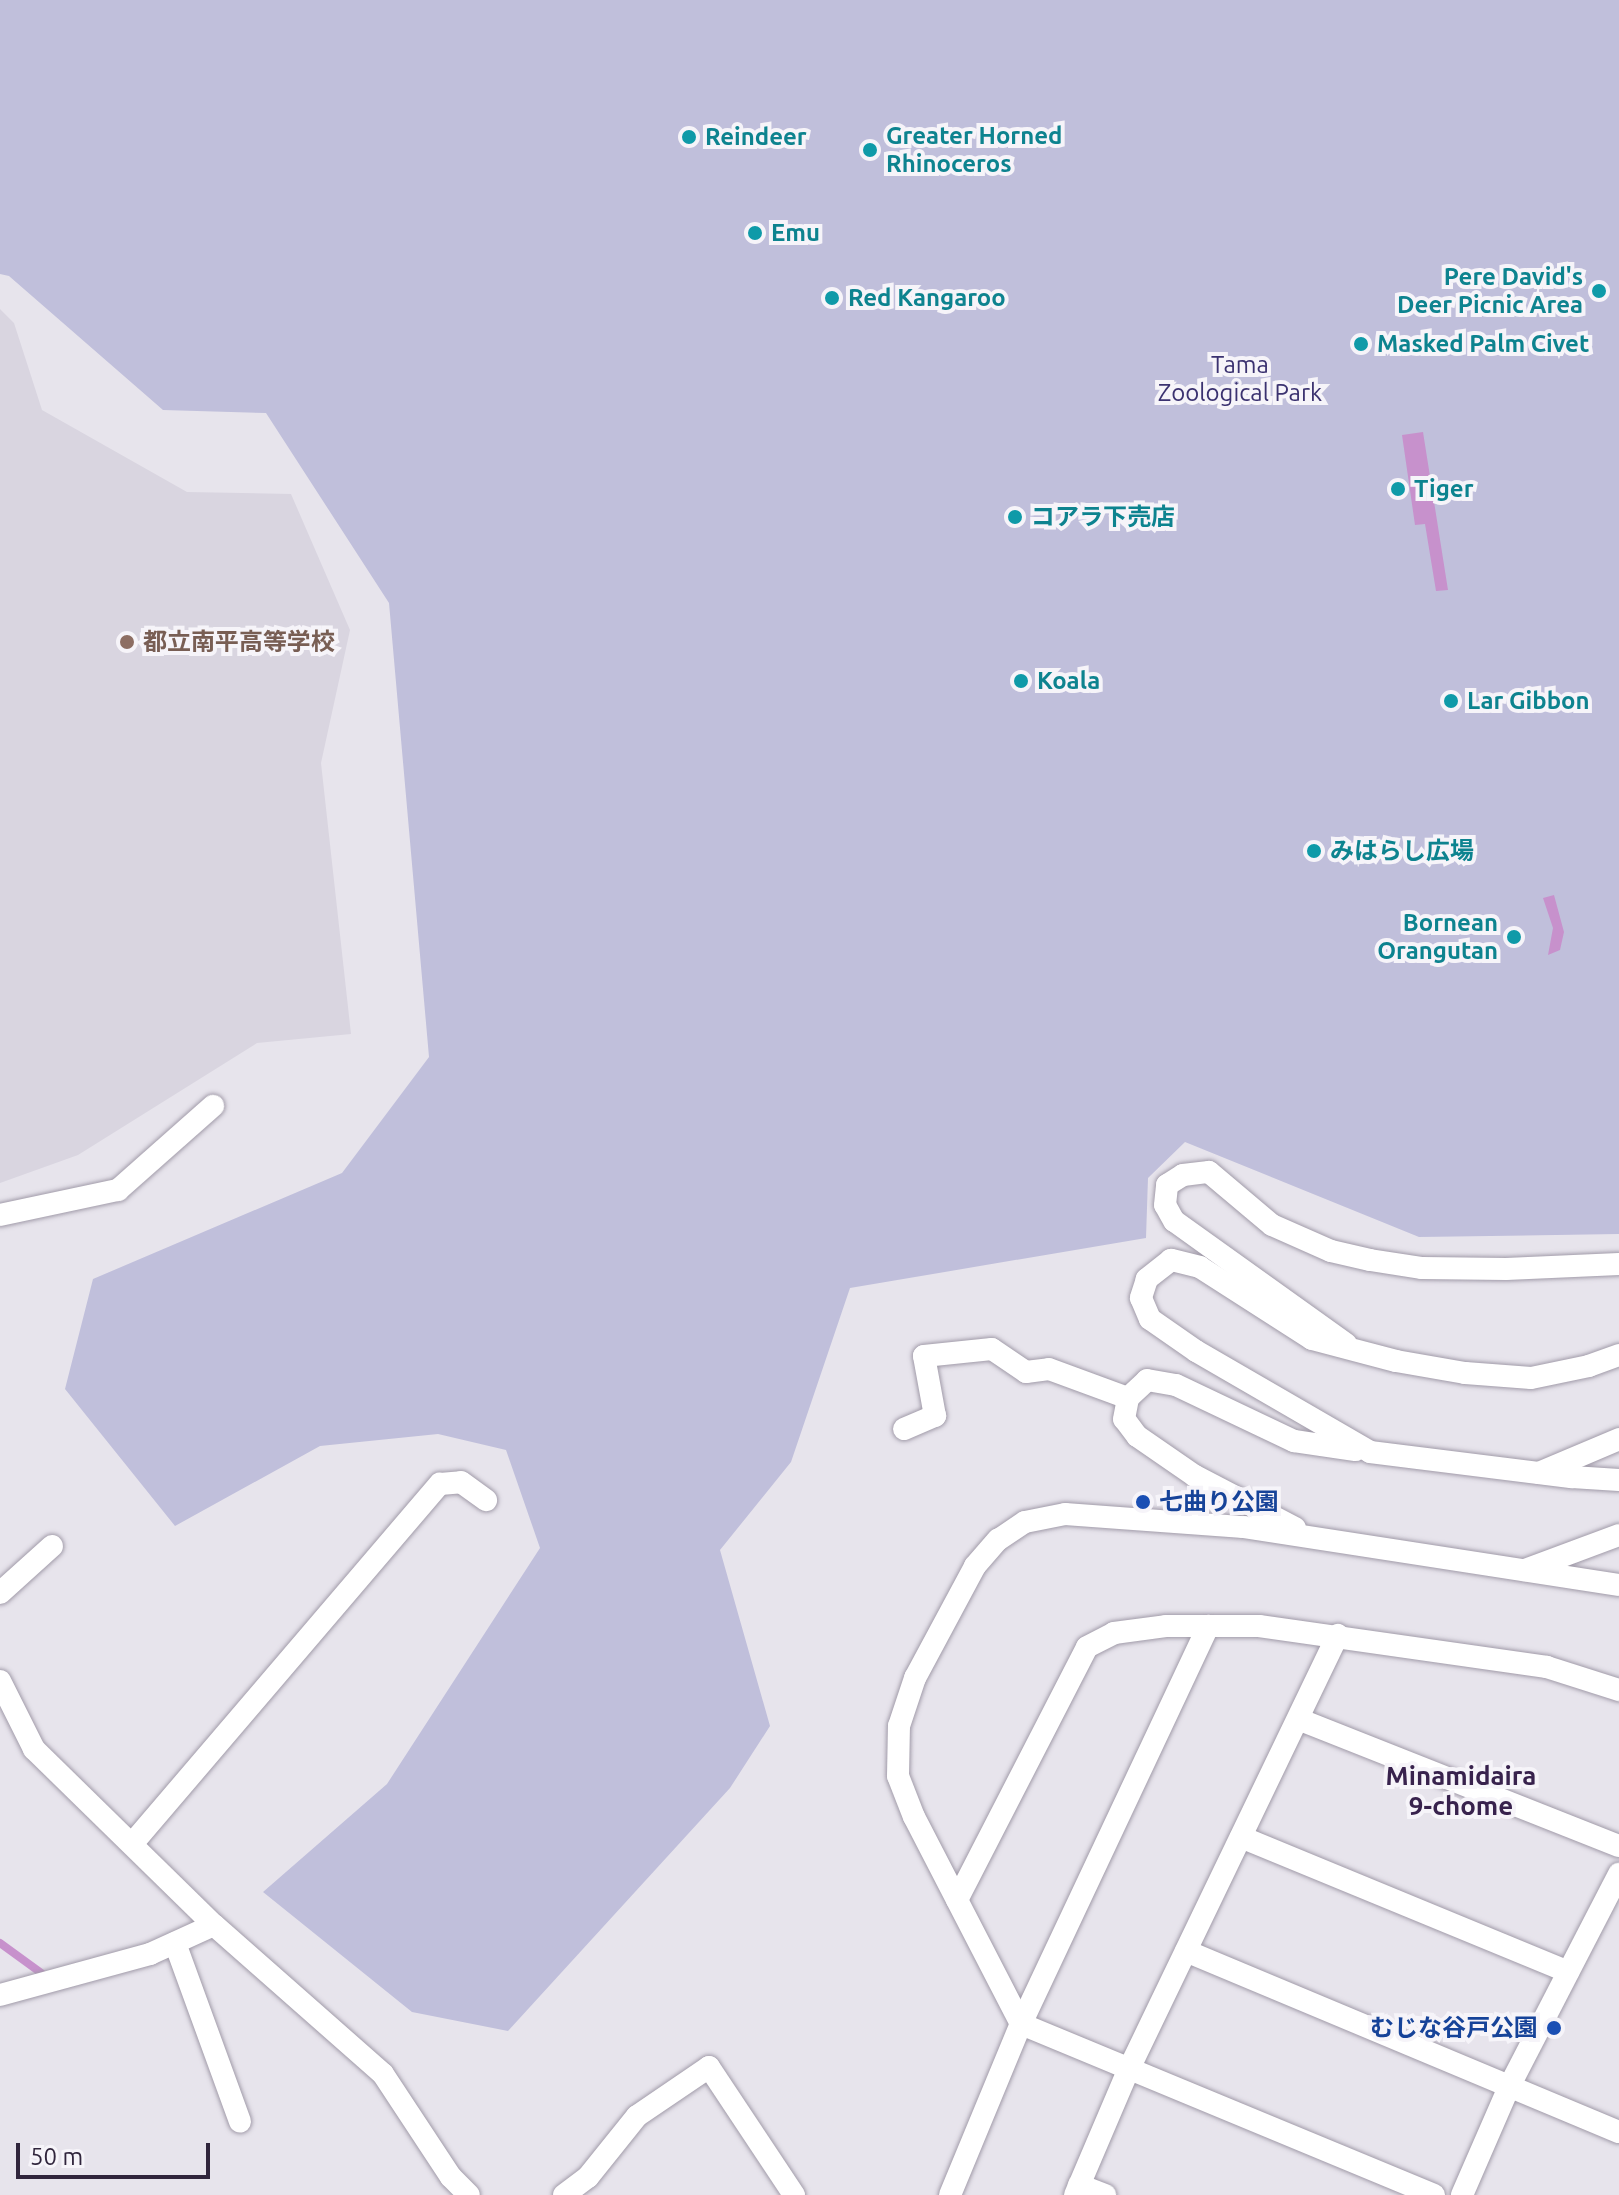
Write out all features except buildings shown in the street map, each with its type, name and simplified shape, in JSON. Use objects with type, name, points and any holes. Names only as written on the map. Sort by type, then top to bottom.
[{"type":"street","points":[[0,1215],[118,1190],[213,1106]]},
{"type":"street","points":[[1353,1350],[1174,1221],[1165,1205],[1167,1185],[1183,1175],[1209,1172],[1272,1225],[1331,1251],[1370,1260],[1422,1268],[1478,1269],[1619,1264]]},
{"type":"street","points":[[1370,1452],[1196,1351],[1150,1319],[1141,1298],[1147,1279],[1171,1260],[1200,1267],[1312,1339],[1465,1373],[1531,1378],[1589,1366],[1619,1355]]},
{"type":"street","points":[[904,1429],[935,1416],[924,1356],[992,1349],[1026,1372],[1049,1369],[1128,1398]]},
{"type":"street","points":[[1589,1366],[1619,1370]]},
{"type":"street","points":[[1314,1537],[1195,1476],[1137,1436],[1124,1419],[1128,1398],[1147,1380],[1176,1385],[1294,1441],[1537,1473],[1619,1480]]},
{"type":"street","points":[[1537,1473],[1619,1439]]},
{"type":"street","points":[[132,1844],[440,1484],[461,1482],[486,1500]]},
{"type":"street","points":[[1434,2195],[1128,2071],[1021,2024],[914,1817],[898,1776],[899,1726],[922,1664],[975,1566],[998,1540],[1025,1522],[1065,1514],[1244,1527],[1619,1585]]},
{"type":"street","points":[[1524,1570],[1619,1535]]},
{"type":"street","points":[[0,1593],[52,1546]]},
{"type":"street","points":[[957,1900],[1087,1647],[1114,1633],[1166,1626],[1259,1626],[1547,1667],[1619,1690]]},
{"type":"street","points":[[950,2195],[1021,2024],[1208,1626]]},
{"type":"street","points":[[1105,2195],[1077,2190],[1128,2071],[1338,1635]]},
{"type":"street","points":[[0,1681],[34,1749],[214,1925],[383,2074],[451,2177],[469,2195]]},
{"type":"street","points":[[1298,1719],[1619,1846]]},
{"type":"street","points":[[1241,1837],[1568,1972]]},
{"type":"street","points":[[1462,2195],[1509,2087],[1619,1874]]},
{"type":"street","points":[[0,1995],[79,1975],[175,1943],[214,1925]]},
{"type":"street","points":[[175,1943],[240,2122]]},
{"type":"street","points":[[1186,1951],[1619,2132]]},
{"type":"street","points":[[564,2195],[588,2177],[637,2116],[709,2067],[794,2195]]},
{"type":"shaded area","points":[[0,309],[14,323],[42,410],[187,492],[291,494],[350,630],[321,763],[351,1034],[257,1043],[78,1155],[0,1183]]},
{"type":"shaded area","points":[[1423,432],[1448,590],[1436,591],[1425,524],[1415,525],[1402,435]]},
{"type":"shaded area","points":[[1554,895],[1564,932],[1560,950],[1548,955],[1553,928],[1543,898]]},
{"type":"green space","name":"Tama Zoological Park","points":[[0,0],[1619,0],[1619,1234],[1419,1237],[1185,1142],[1148,1178],[1146,1238],[850,1288],[791,1462],[720,1550],[770,1726],[730,1788],[508,2031],[412,2012],[263,1892],[387,1784],[540,1548],[506,1450],[438,1434],[320,1446],[175,1526],[65,1389],[93,1279],[342,1173],[429,1057],[389,603],[266,413],[163,410],[9,276],[0,274]]},
{"type":"waterway","points":[[0,1943],[44,1975]]},
{"type":"place","name":"Reindeer","points":[[689,137]]},
{"type":"place","name":"Greater Horned Rhinoceros","points":[[870,150]]},
{"type":"place","name":"Emu","points":[[755,233]]},
{"type":"place","name":"Pere David's Deer Picnic Area","points":[[1599,291]]},
{"type":"place","name":"Red Kangaroo","points":[[832,298]]},
{"type":"place","name":"Masked Palm Civet","points":[[1361,344]]},
{"type":"place","name":"Tiger","points":[[1398,489]]},
{"type":"place","name":"コアラ下売店","points":[[1015,517]]},
{"type":"place","name":"都立南平高等学校","points":[[127,642]]},
{"type":"place","name":"Koala","points":[[1021,681]]},
{"type":"place","name":"Lar Gibbon","points":[[1451,701]]},
{"type":"place","name":"みはらし広場","points":[[1314,851]]},
{"type":"place","name":"Bornean Orangutan","points":[[1514,937]]},
{"type":"place","name":"七曲り公園","points":[[1143,1502]]},
{"type":"place","name":"むじな谷戸公園","points":[[1554,2028]]},
{"type":"district","name":"Minamidaira 9-chome","points":[[1461,1791]]}]
